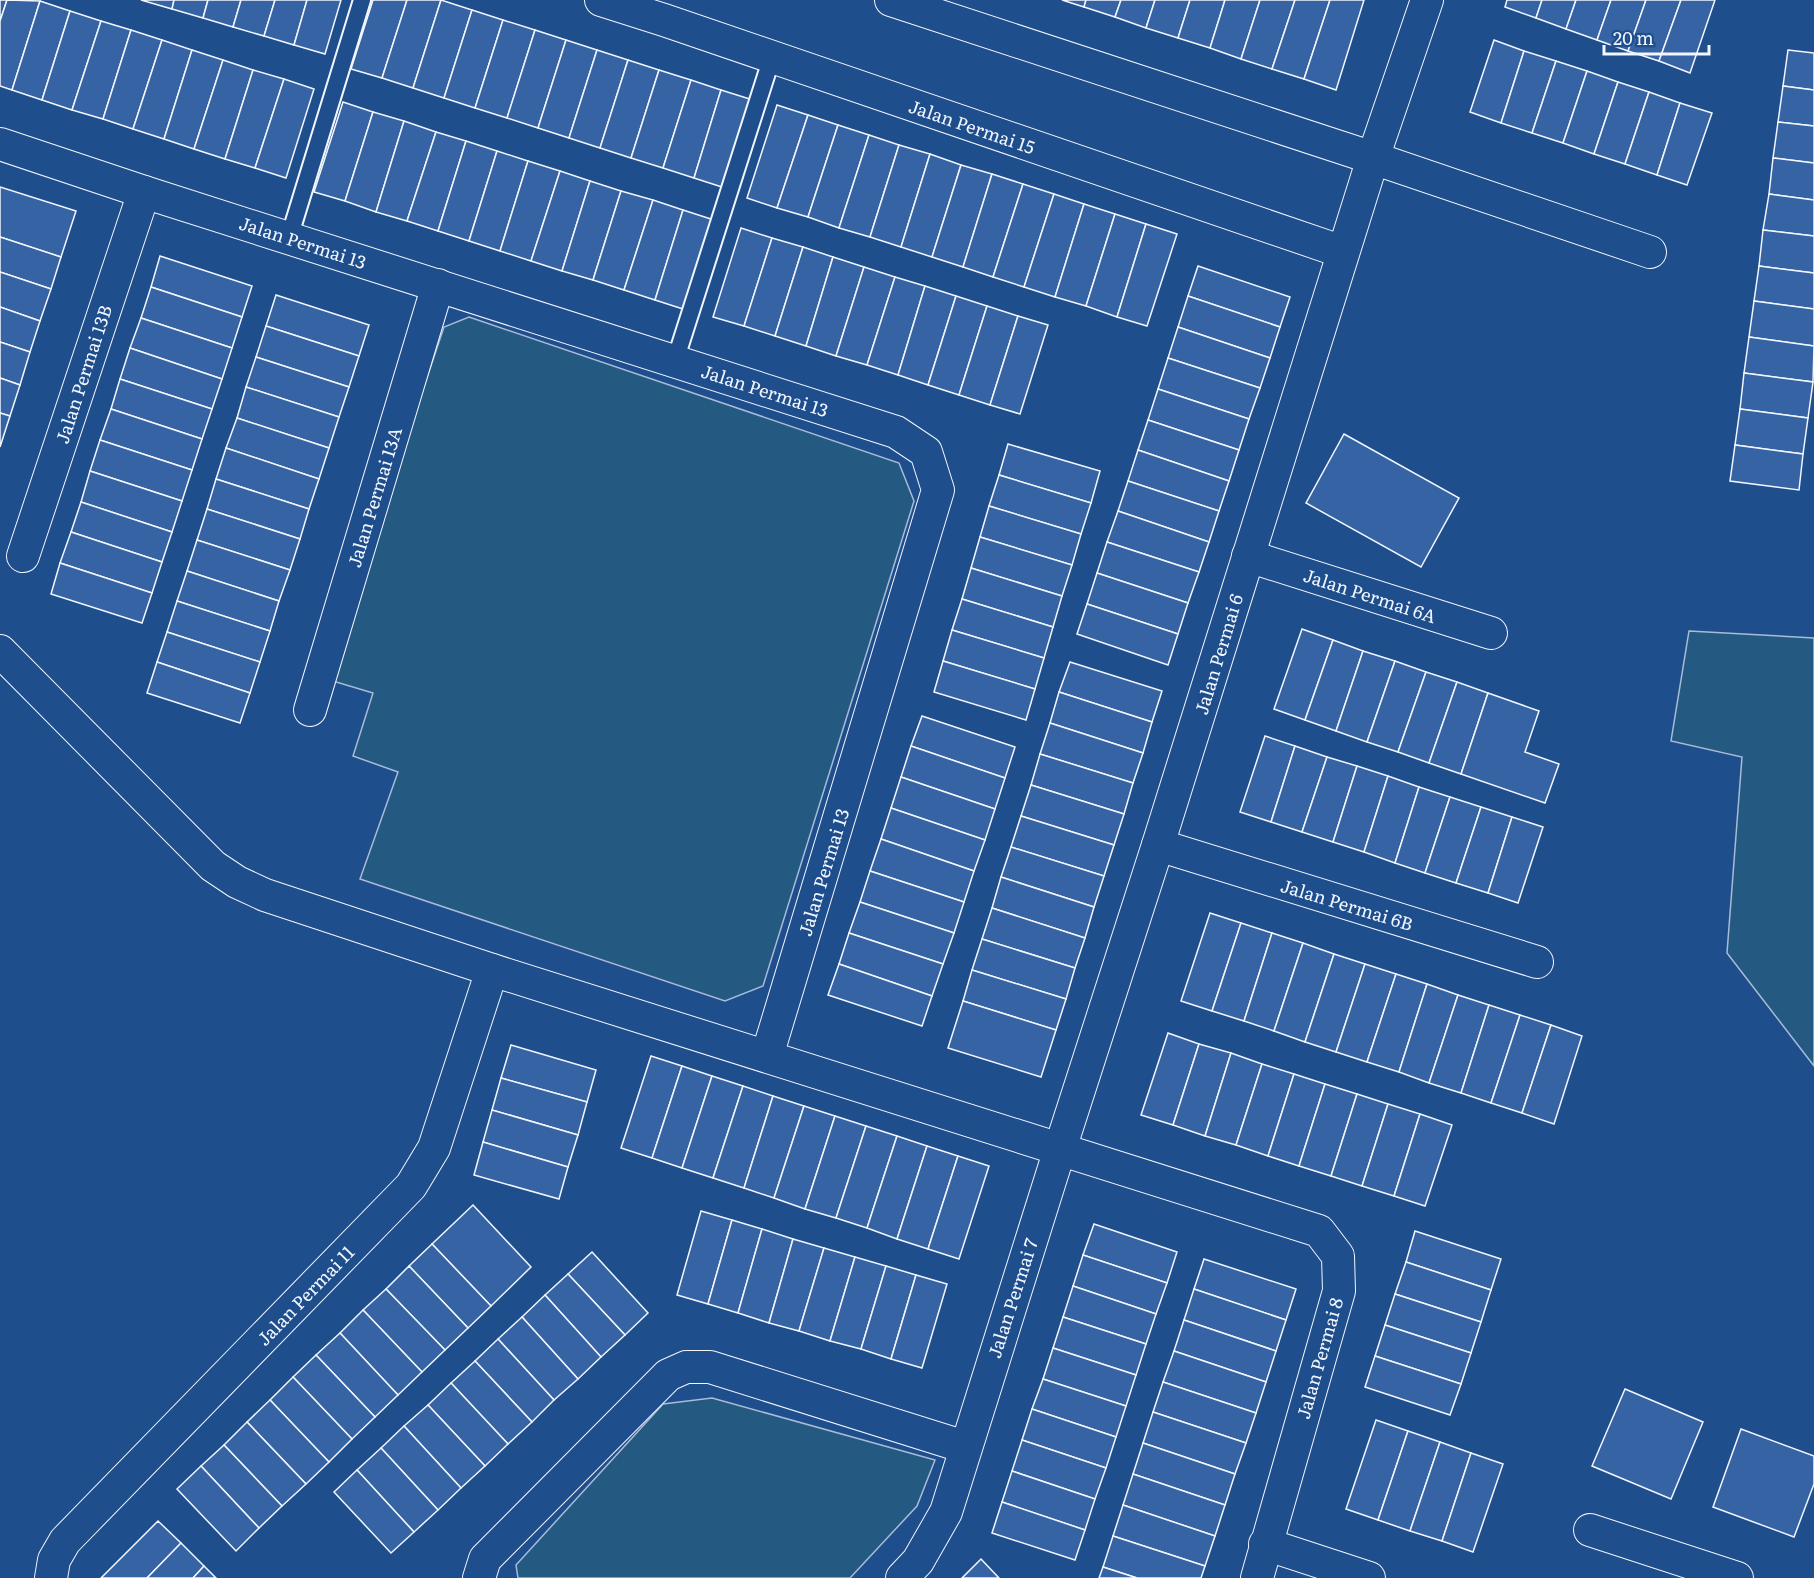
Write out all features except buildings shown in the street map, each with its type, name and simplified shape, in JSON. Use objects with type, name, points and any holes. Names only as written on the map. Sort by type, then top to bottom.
[{"type":"street","name":"Jalan Permai 15","points":[[601,0],[668,10],[772,57],[1343,252]]},
{"type":"street","points":[[891,0],[1650,252]]},
{"type":"street","name":"Jalan Permai 6","points":[[1060,1149],[1158,845],[1372,158],[1427,0]]},
{"type":"street","name":"Jalan Permai 13","points":[[0,144],[896,432],[926,452],[938,490],[767,1056]]},
{"type":"street","name":"Jalan Permai 13B","points":[[23,556],[144,192]]},
{"type":"street","name":"Jalan Permai 13A","points":[[310,710],[438,285]]},
{"type":"street","name":"Jalan Permai 6A","points":[[1248,556],[1491,633]]},
{"type":"street","name":"Jalan Permai 8","points":[[0,651],[213,866],[237,882],[265,895],[492,970],[1318,1231],[1338,1256],[1338,1291],[1257,1578]]},
{"type":"street","name":"Jalan Permai 6B","points":[[1158,845],[1537,962]]},
{"type":"street","name":"Jalan Permai 11","points":[[51,1578],[54,1560],[65,1541],[411,1186],[434,1148],[492,970]]},
{"type":"street","name":"Jalan Permai 7","points":[[902,1578],[918,1561],[946,1512],[1060,1149]]},
{"type":"street","points":[[479,1578],[485,1559],[668,1375],[686,1367],[710,1367],[965,1447]]},
{"type":"street","points":[[1590,1530],[1737,1578]]},
{"type":"street","points":[[1265,1544],[1369,1578]]},
{"type":"lane","points":[[289,237],[362,0]]},
{"type":"lane","points":[[675,361],[772,57]]},
{"type":"shaded area","points":[[469,317],[899,463],[914,501],[763,986],[725,1001],[360,879],[398,772],[353,756],[373,693],[326,679],[444,327]]},
{"type":"shaded area","points":[[1689,631],[1814,638],[1814,1066],[1727,953],[1742,757],[1671,741]]},
{"type":"shaded area","points":[[712,1398],[935,1460],[917,1506],[850,1578],[518,1578],[516,1565],[663,1404]]}]
